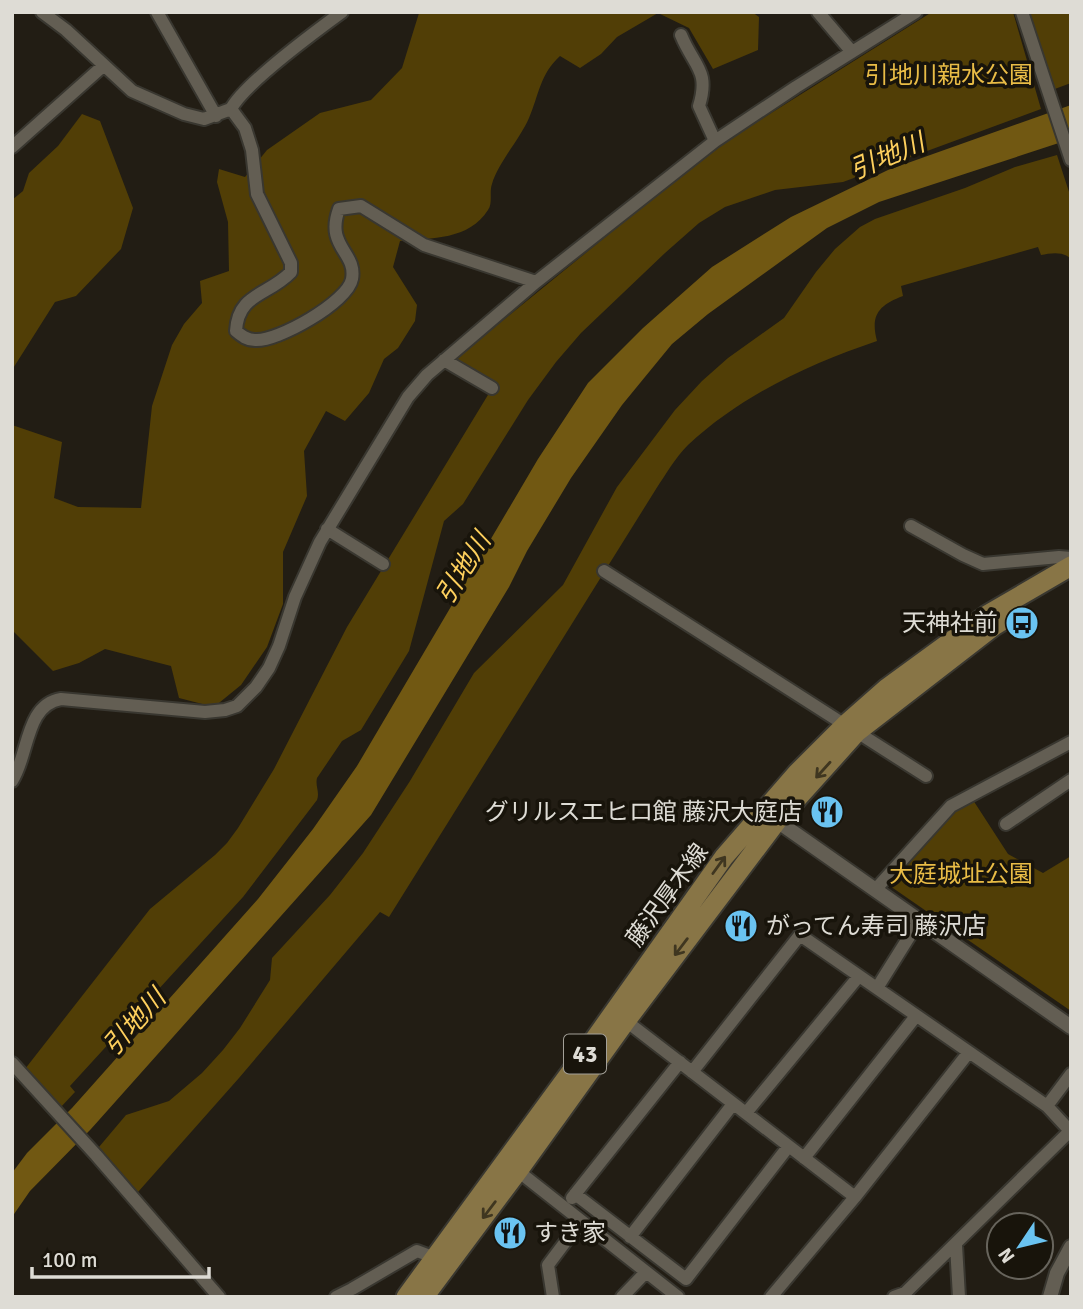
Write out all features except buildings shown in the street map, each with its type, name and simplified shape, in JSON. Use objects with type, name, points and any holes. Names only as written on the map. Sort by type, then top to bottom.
[{"type":"main road","name":"藤沢厚木線","points":[[424,1297],[441,1261],[724,857],[770,816],[887,688],[986,614],[1071,566]]},
{"type":"main road","name":"藤沢厚木線","points":[[851,729],[994,626],[1071,581]]},
{"type":"main road","name":"藤沢厚木線","points":[[406,1297],[441,1261],[518,1171],[770,816]]},
{"type":"street","points":[[42,12],[66,30],[132,91],[204,120],[231,109],[258,80],[342,12]]},
{"type":"street","points":[[157,12],[216,116]]},
{"type":"street","points":[[818,12],[852,52]]},
{"type":"street","points":[[12,781],[39,711],[48,701],[61,699],[205,712],[237,706],[256,687],[269,668],[304,575],[327,529],[408,397],[444,360],[536,282],[715,141],[916,12]]},
{"type":"street","points":[[1022,12],[1070,156]]},
{"type":"street","points":[[681,35],[704,78],[705,88],[699,106],[715,141]]},
{"type":"street","points":[[12,147],[103,66]]},
{"type":"street","points":[[231,109],[245,128],[252,150],[257,194],[292,263],[291,272],[284,279],[242,306],[237,316],[236,331],[245,338],[257,341],[293,329],[344,295],[352,282],[352,269],[333,228],[339,209],[361,206],[424,245],[536,282]]},
{"type":"street","points":[[444,360],[492,388]]},
{"type":"street","points":[[911,526],[983,564],[1071,558]]},
{"type":"street","points":[[327,529],[383,564]]},
{"type":"street","points":[[604,571],[926,776]]},
{"type":"street","points":[[875,890],[951,806],[1071,742]]},
{"type":"street","points":[[1006,824],[1071,780]]},
{"type":"street","points":[[770,816],[1071,1027]]},
{"type":"street","points":[[877,988],[919,920]]},
{"type":"street","points":[[692,1072],[800,935],[1047,1106],[1070,1131],[956,1245],[905,1293],[894,1297]]},
{"type":"street","points":[[746,1113],[859,976]]},
{"type":"street","points":[[804,1158],[916,1016]]},
{"type":"street","points":[[626,1021],[855,1198]]},
{"type":"street","points":[[771,1297],[855,1198],[969,1052]]},
{"type":"street","points":[[565,1207],[680,1062]]},
{"type":"street","points":[[12,1063],[219,1297]]},
{"type":"street","points":[[1047,1106],[1071,1074]]},
{"type":"street","points":[[631,1237],[733,1104]]},
{"type":"street","points":[[575,1194],[686,1279],[788,1147]]},
{"type":"street","points":[[518,1171],[678,1297]]},
{"type":"street","points":[[553,1297],[548,1265],[581,1221]]},
{"type":"street","points":[[956,1245],[959,1297]]},
{"type":"street","points":[[1050,1297],[1057,1273],[1071,1247]]},
{"type":"street","points":[[336,1297],[417,1251],[441,1261]]},
{"type":"street","points":[[622,1297],[646,1272]]},
{"type":"green space","points":[[752,12],[759,17],[758,50],[713,69],[689,28],[658,13],[617,37],[601,54],[580,68],[560,56],[544,77],[525,126],[495,176],[489,207],[480,220],[449,236],[400,241],[393,267],[417,305],[415,321],[398,348],[384,359],[369,393],[345,421],[326,411],[304,451],[307,496],[283,552],[283,604],[267,647],[241,685],[214,707],[179,698],[171,666],[105,649],[79,663],[53,671],[12,630],[12,425],[62,442],[54,498],[78,507],[141,508],[152,406],[172,345],[184,324],[202,303],[200,281],[229,271],[228,222],[217,182],[219,169],[245,177],[267,150],[320,113],[371,100],[402,68],[419,13]]},
{"type":"green space","name":"引地川親水公園","points":[[932,12],[1013,12],[1041,109],[843,182],[775,190],[725,207],[699,223],[581,333],[528,400],[463,504],[444,521],[409,651],[361,730],[342,741],[317,778],[317,800],[243,897],[70,1086],[75,1092],[60,1108],[25,1069],[150,909],[227,843],[274,769],[347,627],[494,385],[453,361],[685,172],[733,137]]},
{"type":"green space","name":"引地川親水公園","points":[[1029,12],[1071,12],[1071,83],[1052,90]]},
{"type":"green space","points":[[82,114],[100,121],[133,208],[121,249],[76,296],[55,302],[12,370],[12,200],[23,191],[29,173],[58,146]]},
{"type":"green space","name":"引地川親水公園","points":[[1057,155],[1071,198],[1071,259],[1061,254],[1041,255],[1038,247],[901,286],[903,296],[888,303],[878,312],[875,324],[877,341],[826,360],[777,383],[731,411],[683,450],[389,917],[380,912],[138,1192],[99,1147],[126,1115],[169,1101],[202,1073],[223,1050],[270,980],[272,958],[330,895],[363,853],[410,781],[474,673],[563,585],[617,487],[675,410],[728,358],[784,318],[835,249],[860,227],[1015,167]]},
{"type":"green space","name":"大庭城址公園","points":[[973,800],[1008,854],[1043,873],[1071,856],[1071,1011],[890,886],[888,880],[948,815]]},
{"type":"shaded area","points":[[1071,105],[1071,139],[879,202],[827,228],[708,314],[672,344],[622,405],[571,478],[527,551],[509,587],[371,815],[91,1129],[30,1191],[12,1217],[12,1173],[27,1153],[72,1108],[258,899],[313,829],[357,766],[538,459],[588,383],[643,328],[712,267],[791,217],[888,170]]},
{"type":"place","name":"天神社前","points":[[1022,623]]},
{"type":"place","name":"グリルスエヒロ館 藤沢大庭店","points":[[827,812]]},
{"type":"place","name":"がってん寿司 藤沢店","points":[[741,926]]},
{"type":"place","name":"すき家","points":[[510,1233]]},
{"type":"water label","name":"引地川","points":[[887,156]]},
{"type":"water label","name":"引地川","points":[[463,568]]},
{"type":"water label","name":"引地川","points":[[134,1022]]}]
